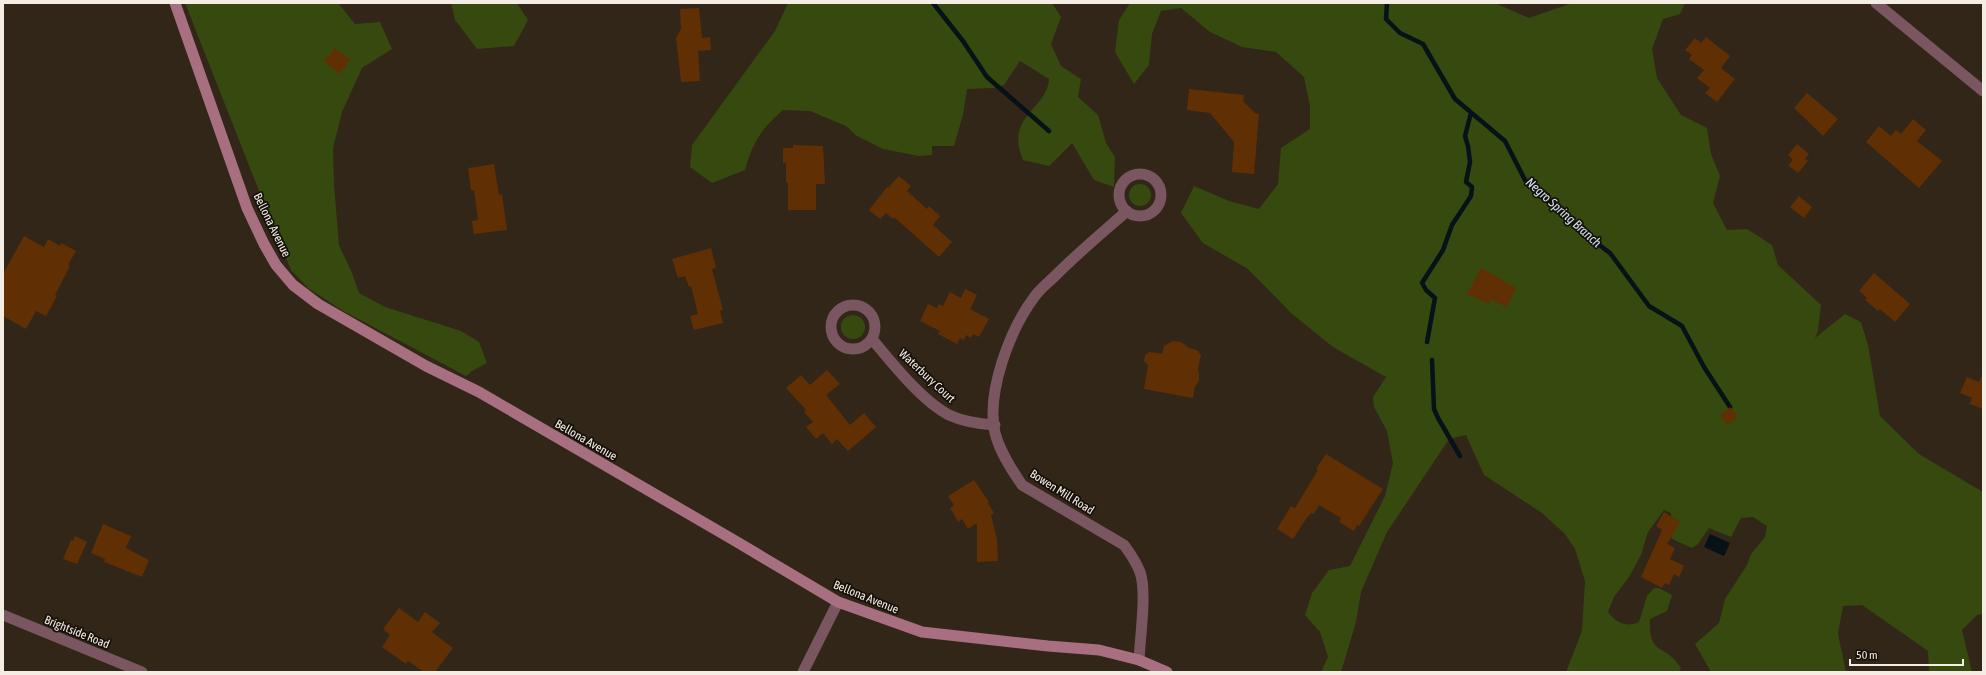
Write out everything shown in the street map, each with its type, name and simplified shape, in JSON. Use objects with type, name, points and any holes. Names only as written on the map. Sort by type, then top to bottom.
[{"type":"main road","name":"Bellona Avenue","points":[[175,3],[247,208],[276,265],[293,285],[318,304],[426,366],[479,392],[838,602],[922,632],[1099,650],[1140,660],[1167,672]]},
{"type":"street","points":[[1876,3],[1983,91]]},
{"type":"street","name":"Bowen Mill Road","points":[[1127,211],[1074,258],[1036,295],[1019,320],[1006,350],[998,382],[993,412],[1002,452],[1011,470],[1022,484],[1124,545],[1133,558],[1140,573],[1142,590],[1140,660]]},
{"type":"street","name":"Waterbury Court","points":[[872,339],[890,361],[937,406],[949,415],[976,424],[995,425]]},
{"type":"street","points":[[803,672],[838,602]]},
{"type":"street","name":"Brightside Road","points":[[3,615],[142,672]]},
{"type":"green space","points":[[185,3],[338,3],[355,24],[380,22],[392,49],[362,68],[342,112],[333,148],[334,185],[339,245],[352,273],[359,293],[385,307],[461,331],[479,342],[487,363],[466,376],[343,311],[308,288],[291,270]]},
{"type":"green space","points":[[451,3],[517,3],[528,20],[514,46],[477,49],[455,20]]},
{"type":"green space","points":[[788,3],[1052,3],[1061,17],[1051,44],[1061,66],[1081,79],[1078,97],[1098,115],[1106,143],[1115,157],[1114,187],[1094,180],[1072,143],[1049,166],[1023,160],[1019,145],[1019,133],[1022,123],[1047,90],[1049,79],[1020,61],[1004,85],[993,88],[967,89],[963,115],[954,146],[932,146],[932,155],[919,156],[883,149],[857,136],[846,126],[810,111],[783,110],[763,130],[751,151],[745,170],[712,183],[690,167],[692,145],[775,31]]},
{"type":"green space","points":[[1130,3],[1495,3],[1529,18],[1572,3],[1685,3],[1680,14],[1663,19],[1652,49],[1657,78],[1681,115],[1707,128],[1711,154],[1720,176],[1713,203],[1727,230],[1747,229],[1772,245],[1778,265],[1821,305],[1818,331],[1815,338],[1845,314],[1861,322],[1868,345],[1880,416],[1919,454],[1983,492],[1983,614],[1977,615],[1962,630],[1972,672],[1929,672],[1928,651],[1862,605],[1843,606],[1838,634],[1846,672],[1711,672],[1695,644],[1719,623],[1725,599],[1747,565],[1751,554],[1765,537],[1767,526],[1753,517],[1741,518],[1731,537],[1709,528],[1698,544],[1692,548],[1672,539],[1670,534],[1672,529],[1671,513],[1664,510],[1648,532],[1641,555],[1629,577],[1614,597],[1608,612],[1614,619],[1622,623],[1635,624],[1639,622],[1647,596],[1654,588],[1659,588],[1672,595],[1667,611],[1650,619],[1650,631],[1655,645],[1675,660],[1681,668],[1679,672],[1566,672],[1582,631],[1585,581],[1575,549],[1565,534],[1542,513],[1484,475],[1466,435],[1449,439],[1387,532],[1361,592],[1356,622],[1341,672],[1321,672],[1328,657],[1320,632],[1305,615],[1312,593],[1329,570],[1350,566],[1385,496],[1393,463],[1387,431],[1374,407],[1373,397],[1386,377],[1333,347],[1291,313],[1248,269],[1203,243],[1181,213],[1194,186],[1229,201],[1259,209],[1278,184],[1281,148],[1310,129],[1310,106],[1304,77],[1276,52],[1242,47],[1210,32],[1181,8],[1161,11],[1152,34],[1149,65],[1134,84],[1115,52],[1119,20]]},
{"type":"green space","points":[[1140,184],[1148,187],[1151,195],[1148,203],[1140,206],[1132,203],[1129,195],[1132,187]]},
{"type":"green space","points":[[853,315],[861,319],[865,327],[861,335],[853,339],[845,335],[841,327],[845,319]]},
{"type":"shaded area","points":[[1710,534],[1730,543],[1724,556],[1704,547]]},
{"type":"building","points":[[699,8],[702,38],[710,37],[711,50],[698,51],[700,81],[681,82],[676,38],[681,29],[680,9]]},
{"type":"building","points":[[1706,37],[1730,56],[1721,68],[1735,79],[1717,102],[1705,93],[1710,88],[1697,78],[1704,70],[1689,59],[1692,55],[1685,50],[1695,38],[1701,43]]},
{"type":"building","points":[[335,48],[350,60],[339,74],[324,61]]},
{"type":"building","points":[[1189,89],[1244,95],[1243,101],[1255,113],[1259,114],[1254,174],[1232,172],[1234,142],[1210,113],[1187,110]]},
{"type":"building","points":[[1807,93],[1838,119],[1823,136],[1794,108]]},
{"type":"building","points":[[1913,119],[1926,130],[1917,141],[1942,161],[1919,188],[1866,142],[1879,126],[1891,136],[1896,130],[1901,134]]},
{"type":"building","points":[[1797,144],[1809,154],[1805,159],[1808,161],[1798,173],[1788,165],[1793,160],[1788,155]]},
{"type":"building","points":[[793,145],[823,146],[825,184],[816,184],[816,210],[788,210],[788,183],[786,183],[786,163],[783,163],[783,148],[793,148]]},
{"type":"building","points":[[494,164],[499,195],[502,194],[507,230],[474,234],[472,221],[478,220],[474,190],[471,190],[468,168]]},
{"type":"building","points":[[899,176],[911,186],[907,191],[927,209],[929,206],[940,216],[933,225],[952,242],[939,257],[894,217],[893,219],[886,213],[880,219],[869,210],[887,187],[888,188]]},
{"type":"building","points":[[1799,196],[1812,207],[1804,218],[1790,207]]},
{"type":"building","points":[[24,236],[44,247],[48,239],[60,246],[61,243],[76,251],[55,295],[57,296],[46,316],[36,311],[26,329],[3,316],[3,274]]},
{"type":"building","points":[[711,248],[716,268],[712,269],[723,310],[720,311],[723,323],[694,330],[690,316],[698,314],[691,286],[689,287],[685,276],[678,278],[672,259]]},
{"type":"building","points":[[1481,268],[1516,288],[1506,307],[1491,299],[1489,304],[1467,294]]},
{"type":"building","points":[[1874,273],[1910,304],[1895,322],[1880,309],[1878,311],[1865,300],[1867,298],[1859,291]]},
{"type":"building","points":[[965,289],[977,295],[970,309],[989,319],[979,337],[973,334],[971,338],[966,335],[964,340],[960,338],[957,344],[938,334],[940,331],[920,321],[928,304],[937,308],[939,304],[943,306],[950,292],[961,298]]},
{"type":"building","points":[[1173,341],[1181,342],[1189,348],[1197,350],[1201,355],[1198,369],[1199,381],[1195,387],[1193,398],[1144,389],[1148,365],[1144,361],[1145,355],[1149,352],[1162,354],[1164,346]]},
{"type":"building","points":[[827,370],[840,384],[826,395],[850,425],[864,413],[876,427],[848,451],[837,439],[832,444],[823,433],[816,439],[806,427],[813,422],[804,412],[806,410],[786,388],[801,375],[810,385]]},
{"type":"building","points":[[1983,373],[1983,409],[1970,404],[1972,398],[1960,393],[1967,377],[1979,382]]},
{"type":"building","points":[[1730,407],[1738,416],[1728,425],[1720,416]]},
{"type":"building","points":[[1326,454],[1383,489],[1359,526],[1357,525],[1354,531],[1339,522],[1341,518],[1319,505],[1314,514],[1311,513],[1306,519],[1293,539],[1277,529],[1291,506],[1295,508],[1318,470],[1316,469]]},
{"type":"building","points":[[974,480],[989,502],[988,503],[994,513],[991,515],[997,539],[998,561],[977,562],[977,523],[968,529],[962,519],[958,522],[950,508],[954,505],[948,496]]},
{"type":"building","points":[[1664,512],[1680,522],[1667,544],[1675,548],[1670,559],[1684,566],[1679,577],[1674,574],[1669,585],[1665,583],[1662,588],[1641,577],[1662,530],[1656,526]]},
{"type":"building","points":[[103,524],[131,536],[126,548],[149,560],[142,577],[104,562],[105,559],[91,553]]},
{"type":"building","points":[[75,536],[87,542],[77,564],[63,559],[71,540],[73,541]]},
{"type":"building","points":[[399,608],[418,622],[425,612],[440,623],[432,632],[453,648],[435,672],[424,672],[408,661],[406,664],[382,647],[390,635],[383,629]]},
{"type":"waterway","points":[[933,3],[963,41],[987,77],[1049,131]]},
{"type":"waterway","name":"Negro Spring Branch","points":[[1387,3],[1386,19],[1400,33],[1423,44],[1455,99],[1505,141],[1525,180],[1586,235],[1610,253],[1649,306],[1682,326],[1704,367],[1730,407]]},
{"type":"waterway","points":[[1427,342],[1435,298],[1426,290],[1422,283],[1443,250],[1452,225],[1471,196],[1472,187],[1466,182],[1470,162],[1465,136],[1471,113]]},
{"type":"waterway","points":[[1432,360],[1434,409],[1460,456]]}]
